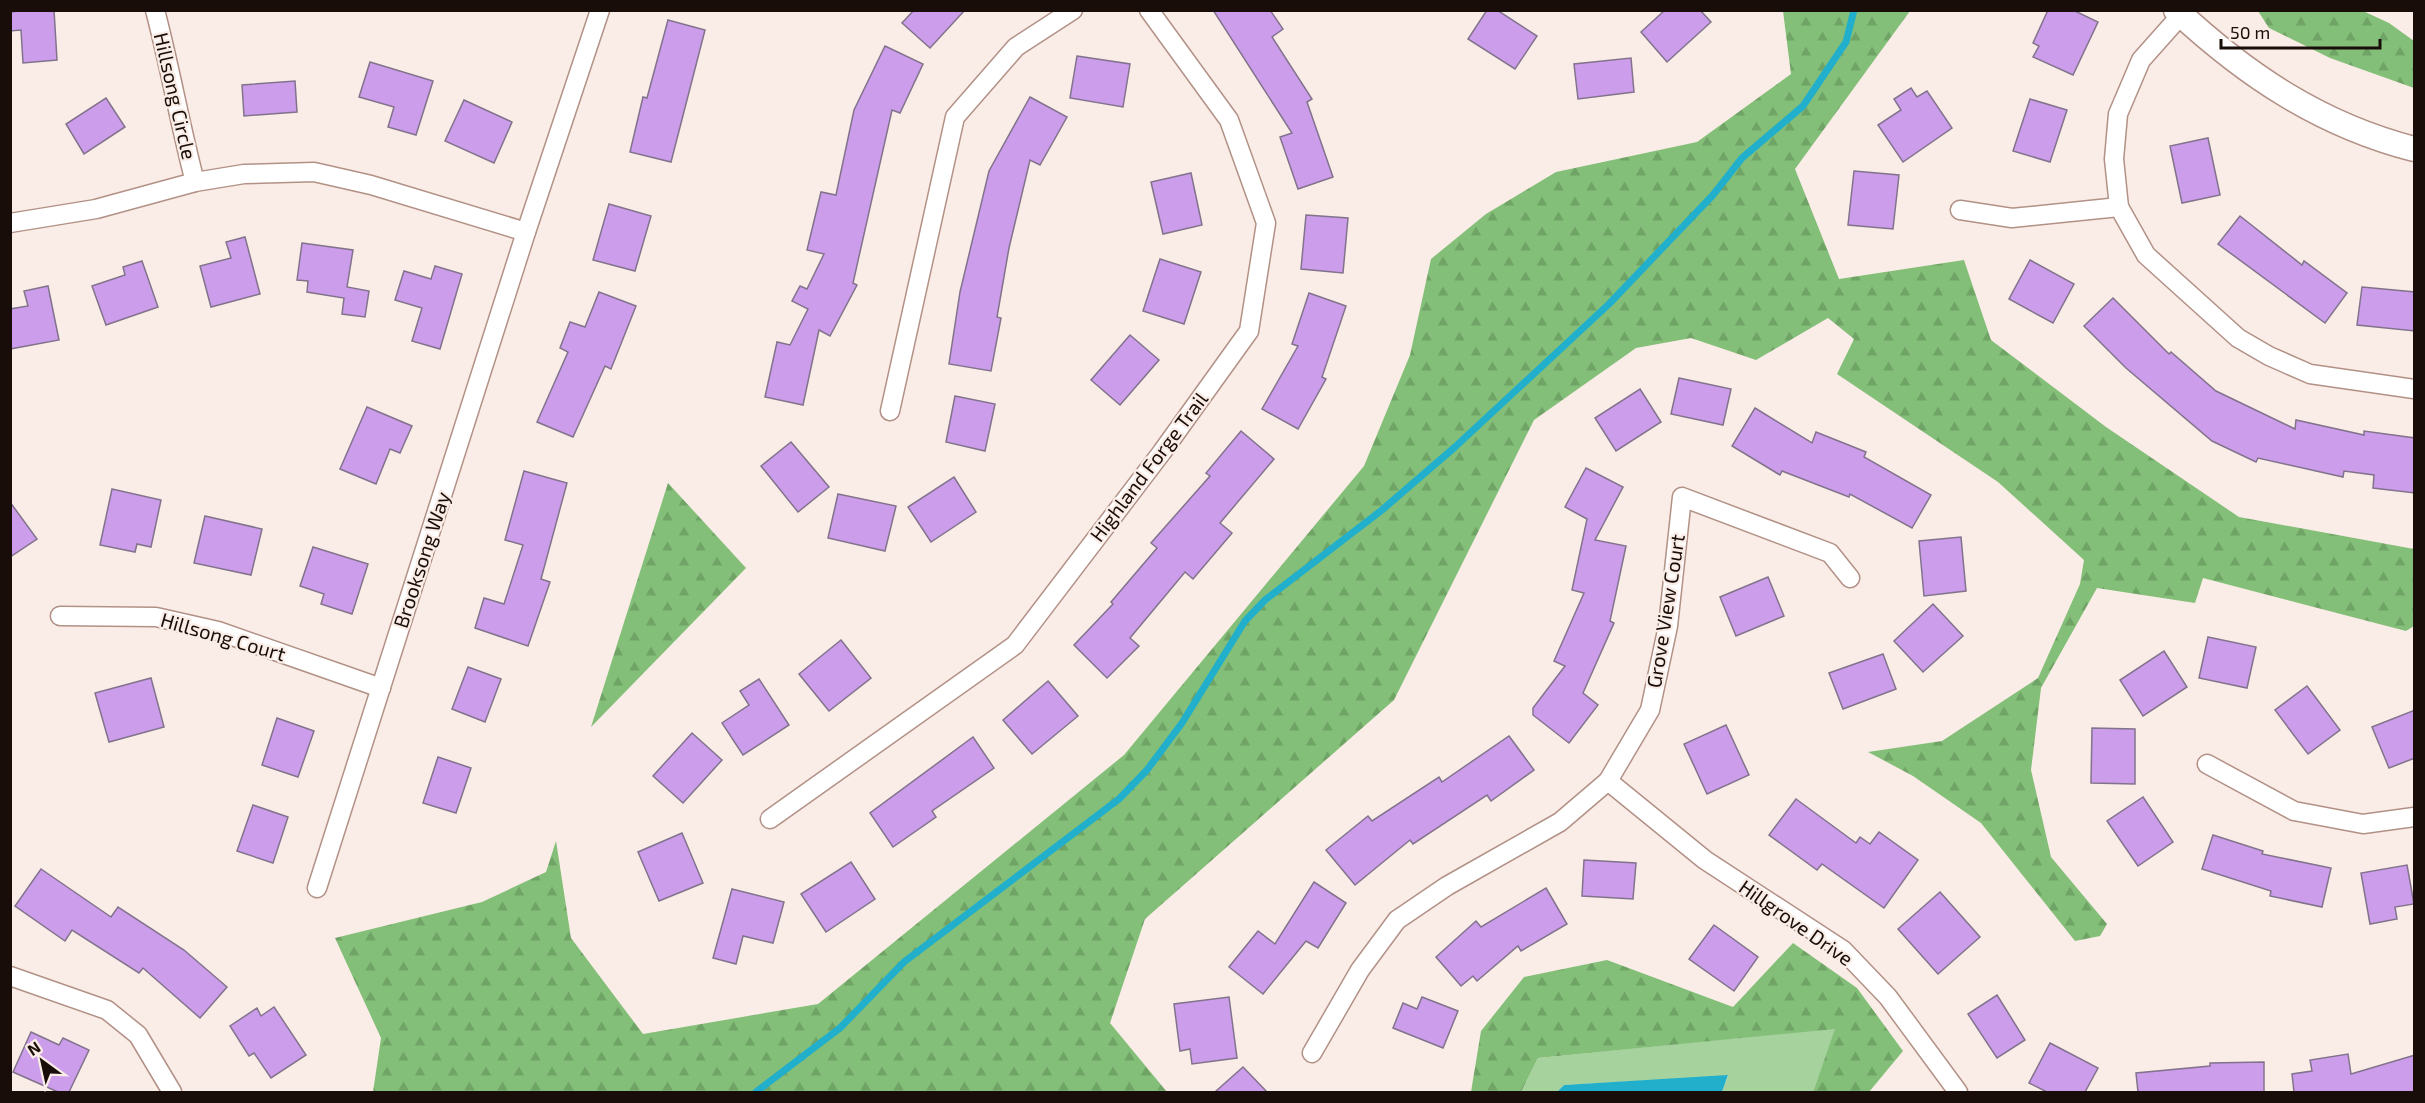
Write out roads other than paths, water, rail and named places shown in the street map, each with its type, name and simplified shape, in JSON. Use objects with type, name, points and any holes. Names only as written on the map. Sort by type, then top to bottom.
[{"type":"street","name":"Hillsong Circle","points":[[155,10],[174,81],[184,140],[195,182]]},
{"type":"street","name":"Brooksong Way","points":[[317,888],[526,232],[600,10]]},
{"type":"street","points":[[890,411],[955,117],[1016,48],[1073,10]]},
{"type":"street","name":"Highland Forge Trail","points":[[770,819],[1015,645],[1162,452],[1249,331],[1266,223],[1229,120],[1149,10]]},
{"type":"street","points":[[2415,149],[2341,126],[2268,86],[2179,13],[2141,60],[2118,114],[2114,159],[2119,207],[2146,255],[2238,339],[2310,374],[2415,389]]},
{"type":"street","points":[[10,223],[96,209],[195,182],[244,174],[314,172],[371,185],[526,232]]},
{"type":"street","points":[[1960,210],[2012,218],[2119,207]]},
{"type":"street","name":"Grove View Court","points":[[1312,1053],[1360,970],[1397,920],[1447,886],[1560,822],[1608,780],[1650,710],[1668,626],[1682,497],[1830,553],[1850,578]]},
{"type":"street","name":"Hillsong Court","points":[[60,616],[156,617],[218,631],[381,688]]},
{"type":"street","points":[[2206,764],[2294,810],[2363,824],[2415,817]]},
{"type":"street","name":"Hillgrove Drive","points":[[1608,780],[1705,860],[1843,950],[1888,997],[1958,1092]]},
{"type":"street","points":[[10,976],[106,1011],[138,1035],[172,1092]]},
{"type":"water","points":[[1728,1075],[1722,1092],[1557,1092],[1564,1085]]},
{"type":"waterway","points":[[756,1092],[840,1028],[904,962],[1119,799],[1147,770],[1182,723],[1245,621],[1265,600],[1382,510],[1455,447],[1609,304],[1713,195],[1742,158],[1803,106],[1846,42],[1854,10]]}]
